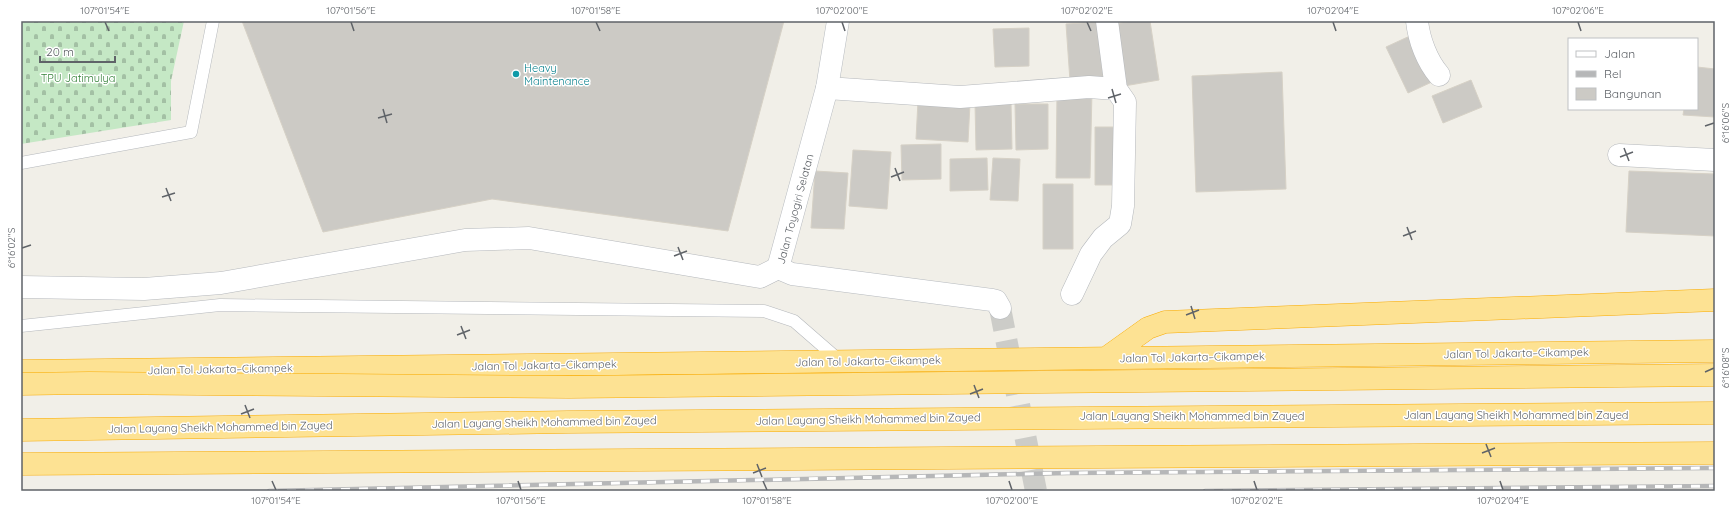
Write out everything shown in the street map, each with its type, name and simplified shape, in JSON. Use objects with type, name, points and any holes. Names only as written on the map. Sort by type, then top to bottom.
[{"type":"highway","points":[[1106,358],[1148,328],[1165,322],[1715,300]]},
{"type":"highway","name":"Jalan Tol Jakarta–Cikampek","points":[[21,371],[1715,351]]},
{"type":"highway","points":[[21,384],[89,383],[577,387],[1715,375]]},
{"type":"highway","name":"Jalan Layang Sheikh Mohammed bin Zayed","points":[[21,430],[568,422],[1715,413]]},
{"type":"highway","points":[[21,464],[1715,453]]},
{"type":"street","name":"Jalan Toyogiri Selatan","points":[[838,21],[827,88],[778,268],[792,274],[992,300],[996,301],[1000,308]]},
{"type":"street","points":[[1072,294],[1091,254],[1103,238],[1120,224],[1123,206],[1126,102],[1116,89],[1107,21]]},
{"type":"street","points":[[1417,21],[1420,40],[1434,69],[1439,75]]},
{"type":"street","points":[[827,88],[960,97],[1089,87],[1116,89]]},
{"type":"street","points":[[1619,155],[1715,160]]},
{"type":"street","points":[[21,287],[144,290],[221,283],[465,240],[529,238],[760,277],[778,268]]},
{"type":"lane","points":[[21,163],[191,132],[213,21]]},
{"type":"lane","points":[[21,326],[220,306],[764,311],[794,321],[840,361]]},
{"type":"green space","name":"TPU Jatimulya","points":[[21,21],[184,21],[171,81],[171,120],[21,144]]},
{"type":"building","name":"Heavy Maintenance","points":[[242,21],[784,21],[728,231],[492,199],[323,232]]},
{"type":"building","points":[[1133,21],[1150,21],[1159,80],[1124,86],[1114,24]]},
{"type":"building","points":[[1098,22],[1103,79],[1070,81],[1066,24]]},
{"type":"building","points":[[1029,28],[1029,66],[995,67],[993,29]]},
{"type":"building","points":[[1412,35],[1434,81],[1408,93],[1386,47]]},
{"type":"building","points":[[1698,67],[1715,69],[1715,117],[1683,115],[1684,110],[1698,110]]},
{"type":"building","points":[[1282,72],[1286,189],[1196,192],[1192,76]]},
{"type":"building","points":[[1471,80],[1482,107],[1443,123],[1432,96]]},
{"type":"building","points":[[1092,91],[1090,178],[1056,178],[1057,93]]},
{"type":"building","points":[[918,101],[970,104],[968,142],[916,139]]},
{"type":"building","points":[[975,103],[1011,103],[1012,149],[976,150]]},
{"type":"building","points":[[1015,104],[1048,104],[1048,149],[1016,150]]},
{"type":"building","points":[[1095,127],[1122,127],[1122,185],[1095,185]]},
{"type":"building","points":[[941,144],[941,179],[902,180],[901,145]]},
{"type":"building","points":[[853,150],[891,152],[887,209],[849,206]]},
{"type":"building","points":[[987,158],[988,190],[950,191],[950,159]]},
{"type":"building","points":[[993,158],[1020,159],[1018,201],[990,200]]},
{"type":"building","points":[[815,171],[848,173],[844,229],[811,228]]},
{"type":"building","points":[[1629,171],[1715,174],[1715,236],[1626,232]]},
{"type":"building","points":[[1043,184],[1073,184],[1073,249],[1043,249]]},
{"type":"tunnel","points":[[1000,308],[1036,491]]},
{"type":"railway","points":[[269,491],[1067,473],[1715,468]]},
{"type":"railway","points":[[1205,491],[1715,486]]},
{"type":"place","name":"Heavy Maintenance","points":[[516,74]]}]
